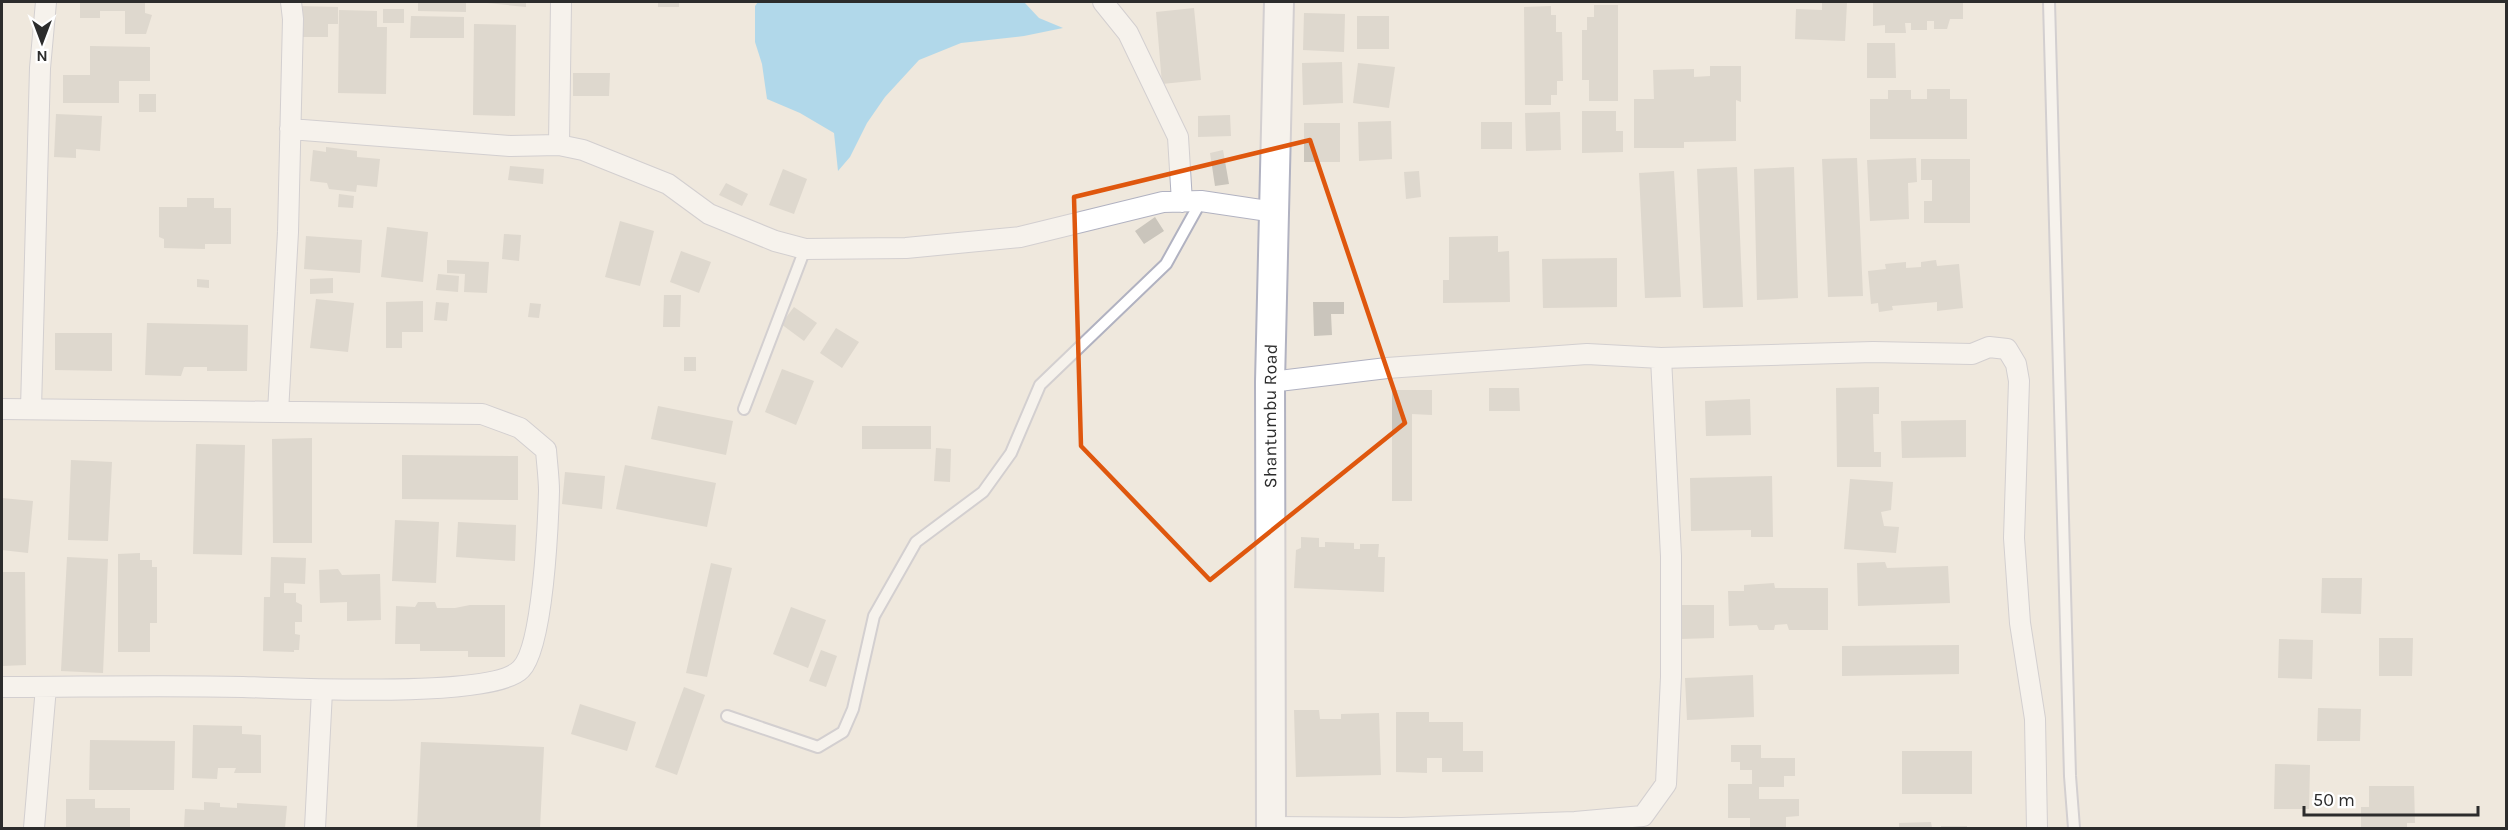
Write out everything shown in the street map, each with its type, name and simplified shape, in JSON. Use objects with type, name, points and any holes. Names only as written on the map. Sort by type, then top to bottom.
[{"type":"street","points":[[32,409],[40,68],[46,2]]},
{"type":"street","points":[[278,412],[288,232],[293,19],[291,2]]},
{"type":"street","points":[[559,145],[561,2]]},
{"type":"street","points":[[1103,2],[1128,33],[1178,137],[1191,201]]},
{"type":"street","name":"Shantumbu Road","points":[[1271,828],[1270,382],[1279,2]]},
{"type":"street","points":[[290,129],[510,146],[559,145],[584,150],[668,184],[709,214],[775,241],[806,249],[906,248],[1020,237],[1163,202],[1191,201],[1275,212]]},
{"type":"street","points":[[1270,382],[1387,368],[1587,354],[1661,358],[1873,352],[1972,354],[1989,347],[2007,349],[2016,364],[2019,381],[2014,538],[2020,623],[2035,719],[2037,828]]},
{"type":"street","points":[[1271,828],[1402,828],[1575,822],[1643,816],[1666,784],[1671,677],[1671,556],[1661,358]]},
{"type":"street","points":[[2,409],[482,414],[520,428],[546,450],[549,489],[537,623],[531,654],[521,669],[511,676],[494,681],[435,688],[322,691],[243,687],[2,687]]},
{"type":"street","points":[[34,828],[46,687]]},
{"type":"street","points":[[315,828],[322,691]]},
{"type":"lane","points":[[2049,2],[2069,752],[2074,828]]},
{"type":"lane","points":[[727,716],[818,747],[843,732],[854,709],[874,616],[916,542],[983,492],[1011,453],[1040,384],[1166,264],[1191,201]]},
{"type":"lane","points":[[744,409],[806,249]]},
{"type":"highlighted area","points":[[1310,140],[1405,423],[1210,580],[1081,446],[1074,197]]},
{"type":"water","points":[[758,2],[1024,2],[1039,18],[1063,28],[1024,36],[961,43],[919,60],[885,97],[867,123],[850,157],[838,171],[834,133],[800,113],[767,99],[762,64],[755,42],[755,6]]},
{"type":"building","points":[[80,2],[145,2],[145,13],[152,15],[146,34],[125,34],[125,11],[100,11],[100,18],[80,18]]},
{"type":"building","points":[[418,2],[466,2],[466,12],[418,11]]},
{"type":"building","points":[[477,2],[526,2],[526,7]]},
{"type":"building","points":[[658,2],[679,2],[679,7],[658,7]]},
{"type":"building","points":[[1822,2],[1847,2],[1845,41],[1795,39],[1796,9],[1822,10]]},
{"type":"building","points":[[1873,2],[1963,2],[1963,19],[1950,19],[1947,29],[1934,29],[1934,21],[1927,21],[1927,30],[1911,30],[1911,23],[1905,23],[1906,33],[1885,33],[1885,25],[1873,26]]},
{"type":"building","points":[[1594,5],[1618,5],[1618,101],[1589,101],[1589,80],[1582,80],[1582,30],[1587,30],[1587,17],[1594,17]]},
{"type":"building","points":[[298,6],[338,7],[338,24],[328,24],[328,37],[298,37]]},
{"type":"building","points":[[1551,6],[1551,15],[1556,15],[1556,32],[1562,32],[1563,81],[1557,81],[1557,95],[1551,95],[1551,105],[1525,105],[1524,7]]},
{"type":"building","points":[[1194,8],[1201,80],[1162,84],[1156,12]]},
{"type":"building","points":[[383,9],[404,9],[404,23],[383,23]]},
{"type":"building","points":[[339,10],[377,11],[377,27],[387,27],[386,94],[338,93]]},
{"type":"building","points":[[1304,13],[1345,14],[1344,52],[1303,50]]},
{"type":"building","points":[[411,16],[464,17],[464,38],[410,38]]},
{"type":"building","points":[[1357,16],[1389,16],[1389,49],[1357,49]]},
{"type":"building","points":[[474,24],[516,25],[515,116],[473,115]]},
{"type":"building","points":[[1867,43],[1895,43],[1896,78],[1867,78]]},
{"type":"building","points":[[90,46],[150,47],[150,81],[119,81],[119,103],[63,103],[63,75],[90,75]]},
{"type":"building","points":[[1342,62],[1343,103],[1303,105],[1302,63]]},
{"type":"building","points":[[1358,63],[1395,67],[1389,108],[1353,103]]},
{"type":"building","points":[[1710,66],[1741,66],[1741,102],[1736,100],[1736,141],[1684,142],[1684,148],[1634,148],[1634,99],[1654,99],[1653,70],[1694,69],[1694,77],[1710,76]]},
{"type":"building","points":[[573,73],[610,73],[609,96],[573,96]]},
{"type":"building","points":[[1927,89],[1950,89],[1950,99],[1967,99],[1967,139],[1870,139],[1870,99],[1888,99],[1888,90],[1911,90],[1911,99],[1927,99]]},
{"type":"building","points":[[139,94],[156,94],[156,112],[139,112]]},
{"type":"building","points":[[1582,111],[1616,111],[1616,131],[1623,131],[1623,152],[1582,153]]},
{"type":"building","points":[[1560,112],[1561,150],[1526,151],[1525,113]]},
{"type":"building","points":[[56,114],[102,116],[100,151],[76,149],[76,158],[54,157]]},
{"type":"building","points":[[1230,115],[1231,136],[1198,137],[1198,116]]},
{"type":"building","points":[[1391,121],[1392,159],[1359,161],[1358,122]]},
{"type":"building","points":[[1481,122],[1512,122],[1512,149],[1481,149]]},
{"type":"building","points":[[1304,123],[1340,123],[1340,162],[1304,162]]},
{"type":"building","points":[[326,147],[357,151],[357,157],[380,159],[377,187],[357,185],[356,192],[329,189],[327,183],[310,181],[313,150],[326,152]]},
{"type":"building","points":[[1223,150],[1229,184],[1215,186],[1210,153]]},
{"type":"building","points":[[1857,158],[1863,296],[1828,297],[1822,159]]},
{"type":"building","points":[[1916,158],[1917,182],[1908,183],[1909,219],[1870,221],[1867,160]]},
{"type":"building","points":[[1921,159],[1970,159],[1970,223],[1924,223],[1924,201],[1932,201],[1932,180],[1921,180]]},
{"type":"building","points":[[510,166],[544,169],[543,184],[508,180]]},
{"type":"building","points":[[1737,167],[1743,307],[1703,308],[1697,169]]},
{"type":"building","points":[[1794,167],[1798,298],[1757,300],[1754,169]]},
{"type":"building","points":[[783,169],[807,179],[794,214],[769,205]]},
{"type":"building","points":[[1419,171],[1421,197],[1406,199],[1404,172]]},
{"type":"building","points":[[1674,171],[1681,297],[1645,298],[1639,173]]},
{"type":"building","points":[[726,183],[748,194],[742,206],[719,195]]},
{"type":"building","points":[[339,194],[354,196],[353,208],[338,207]]},
{"type":"building","points":[[187,198],[214,198],[214,208],[231,208],[231,244],[205,244],[205,249],[164,248],[164,239],[159,237],[159,207],[187,207]]},
{"type":"building","points":[[1155,217],[1164,231],[1144,244],[1135,231]]},
{"type":"building","points":[[620,221],[654,231],[640,286],[605,277]]},
{"type":"building","points":[[387,227],[428,232],[423,282],[381,277]]},
{"type":"building","points":[[504,234],[521,235],[519,261],[502,259]]},
{"type":"building","points":[[306,236],[362,240],[360,273],[304,269]]},
{"type":"building","points":[[1498,236],[1498,252],[1509,251],[1510,302],[1443,303],[1443,280],[1449,280],[1449,237]]},
{"type":"building","points":[[681,251],[711,262],[699,293],[670,282]]},
{"type":"building","points":[[1617,258],[1617,307],[1543,308],[1542,259]]},
{"type":"building","points":[[447,260],[489,262],[487,293],[464,292],[465,274],[447,273]]},
{"type":"building","points":[[1936,260],[1937,266],[1959,264],[1963,308],[1937,311],[1937,302],[1892,306],[1893,310],[1879,312],[1878,303],[1871,304],[1868,271],[1886,269],[1885,264],[1906,262],[1906,268],[1921,267],[1921,262]]},
{"type":"building","points":[[438,274],[459,276],[458,292],[436,290]]},
{"type":"building","points":[[333,278],[333,293],[310,294],[310,279]]},
{"type":"building","points":[[197,279],[209,280],[209,288],[197,287]]},
{"type":"building","points":[[664,295],[681,295],[680,327],[663,327]]},
{"type":"building","points":[[316,299],[354,303],[348,352],[310,348]]},
{"type":"building","points":[[423,301],[423,332],[402,332],[402,348],[386,348],[386,302]]},
{"type":"building","points":[[436,302],[449,303],[447,321],[434,320]]},
{"type":"building","points":[[1313,302],[1344,302],[1344,314],[1331,314],[1332,335],[1314,336]]},
{"type":"building","points":[[530,303],[541,304],[539,318],[528,317]]},
{"type":"building","points":[[794,307],[817,323],[804,341],[781,324]]},
{"type":"building","points":[[147,323],[248,325],[247,371],[207,371],[207,367],[184,367],[181,376],[145,375]]},
{"type":"building","points":[[836,328],[859,342],[842,368],[820,353]]},
{"type":"building","points":[[55,333],[112,333],[112,371],[55,370]]},
{"type":"building","points":[[684,357],[696,357],[696,371],[684,371]]},
{"type":"building","points":[[782,369],[814,381],[796,425],[765,412]]},
{"type":"building","points":[[1879,387],[1879,414],[1873,414],[1874,452],[1881,452],[1881,467],[1837,467],[1836,388]]},
{"type":"building","points":[[1489,388],[1519,388],[1520,411],[1489,411]]},
{"type":"building","points":[[1392,390],[1432,390],[1432,415],[1412,414],[1412,501],[1392,501]]},
{"type":"building","points":[[1750,399],[1751,435],[1706,436],[1705,401]]},
{"type":"building","points":[[658,406],[733,421],[726,455],[651,439]]},
{"type":"building","points":[[1966,420],[1966,457],[1902,458],[1901,421]]},
{"type":"building","points":[[862,426],[931,426],[931,449],[862,449]]},
{"type":"building","points":[[312,438],[312,543],[273,543],[272,439]]},
{"type":"building","points":[[196,444],[245,445],[242,555],[193,554]]},
{"type":"building","points":[[936,448],[951,449],[950,482],[934,481]]},
{"type":"building","points":[[402,455],[518,456],[518,500],[402,499]]},
{"type":"building","points":[[71,460],[112,462],[108,541],[68,540]]},
{"type":"building","points":[[625,465],[716,483],[707,527],[616,509]]},
{"type":"building","points":[[565,472],[605,476],[602,509],[562,504]]},
{"type":"building","points":[[1772,476],[1773,537],[1751,537],[1751,530],[1691,531],[1690,478]]},
{"type":"building","points":[[1850,479],[1893,482],[1891,510],[1881,512],[1884,526],[1899,527],[1896,553],[1844,549]]},
{"type":"building","points":[[2,498],[33,501],[28,553],[2,550]]},
{"type":"building","points":[[395,520],[439,522],[436,583],[392,581]]},
{"type":"building","points":[[458,522],[516,525],[515,561],[456,557]]},
{"type":"building","points":[[1301,537],[1319,538],[1319,547],[1325,547],[1325,542],[1354,543],[1354,549],[1360,549],[1360,544],[1379,544],[1378,557],[1385,557],[1384,592],[1294,588],[1296,550],[1301,548]]},
{"type":"building","points":[[140,553],[140,560],[152,560],[152,567],[157,567],[157,623],[150,623],[150,652],[118,652],[118,554]]},
{"type":"building","points":[[67,557],[108,559],[103,673],[61,671]]},
{"type":"building","points":[[271,557],[306,558],[305,584],[284,583],[284,593],[296,593],[296,602],[302,605],[302,622],[295,622],[295,634],[300,635],[299,650],[294,650],[294,652],[263,651],[264,597],[270,597]]},
{"type":"building","points":[[1885,562],[1887,568],[1948,566],[1950,603],[1858,606],[1857,563]]},
{"type":"building","points":[[711,563],[732,568],[707,677],[686,673]]},
{"type":"building","points":[[338,569],[342,575],[380,574],[381,620],[347,621],[347,602],[320,603],[319,570]]},
{"type":"building","points":[[2,572],[25,572],[26,665],[2,666]]},
{"type":"building","points":[[2322,578],[2362,578],[2361,614],[2321,613]]},
{"type":"building","points":[[1774,583],[1775,588],[1828,588],[1828,630],[1789,630],[1787,624],[1775,625],[1774,630],[1759,630],[1757,625],[1729,626],[1728,591],[1744,591],[1744,585]]},
{"type":"building","points":[[418,602],[435,602],[437,608],[505,605],[505,657],[468,657],[468,651],[420,651],[420,644],[395,644],[396,606],[415,607]]},
{"type":"building","points":[[1680,605],[1714,605],[1714,638],[1680,639]]},
{"type":"building","points":[[791,607],[826,620],[808,668],[773,654]]},
{"type":"building","points":[[2379,638],[2413,638],[2412,676],[2379,676]]},
{"type":"building","points":[[2279,639],[2313,640],[2312,679],[2278,678]]},
{"type":"building","points":[[1959,645],[1959,674],[1842,676],[1842,646]]},
{"type":"building","points":[[821,650],[837,656],[826,687],[809,681]]},
{"type":"building","points":[[1753,675],[1754,717],[1687,720],[1685,678]]},
{"type":"building","points":[[684,687],[705,695],[677,775],[655,767]]},
{"type":"building","points":[[580,704],[636,722],[627,751],[571,734]]},
{"type":"building","points":[[2318,708],[2361,709],[2360,741],[2317,741]]},
{"type":"building","points":[[1294,710],[1319,710],[1320,719],[1341,719],[1341,714],[1379,713],[1381,775],[1296,777]]},
{"type":"building","points":[[1396,712],[1429,712],[1429,722],[1463,722],[1463,751],[1483,751],[1483,772],[1442,772],[1442,758],[1427,758],[1427,773],[1396,772]]},
{"type":"building","points":[[193,725],[242,726],[242,734],[261,735],[261,773],[234,773],[236,768],[218,768],[217,779],[192,778]]},
{"type":"building","points":[[90,740],[175,741],[174,790],[89,790]]},
{"type":"building","points":[[421,742],[544,747],[540,828],[417,828]]},
{"type":"building","points":[[1731,745],[1761,745],[1761,758],[1795,758],[1795,776],[1784,776],[1784,787],[1759,787],[1759,799],[1799,799],[1799,816],[1786,817],[1786,827],[1750,827],[1750,818],[1728,818],[1728,784],[1752,784],[1752,770],[1740,770],[1740,762],[1731,762]]},
{"type":"building","points":[[1902,751],[1972,751],[1972,794],[1902,794]]},
{"type":"building","points":[[2275,764],[2310,765],[2309,809],[2274,809]]},
{"type":"building","points":[[2369,786],[2414,786],[2415,823],[2407,823],[2407,828],[2361,828],[2361,807],[2369,807]]},
{"type":"building","points":[[66,799],[95,799],[95,808],[130,808],[130,828],[66,828]]},
{"type":"building","points":[[204,802],[220,803],[220,807],[237,808],[237,803],[287,806],[285,828],[184,828],[185,809],[204,810]]},
{"type":"building","points":[[1931,822],[1932,828],[1899,828],[1899,823]]},
{"type":"building","points":[[1941,826],[1967,826],[1967,828],[1941,828]]}]
